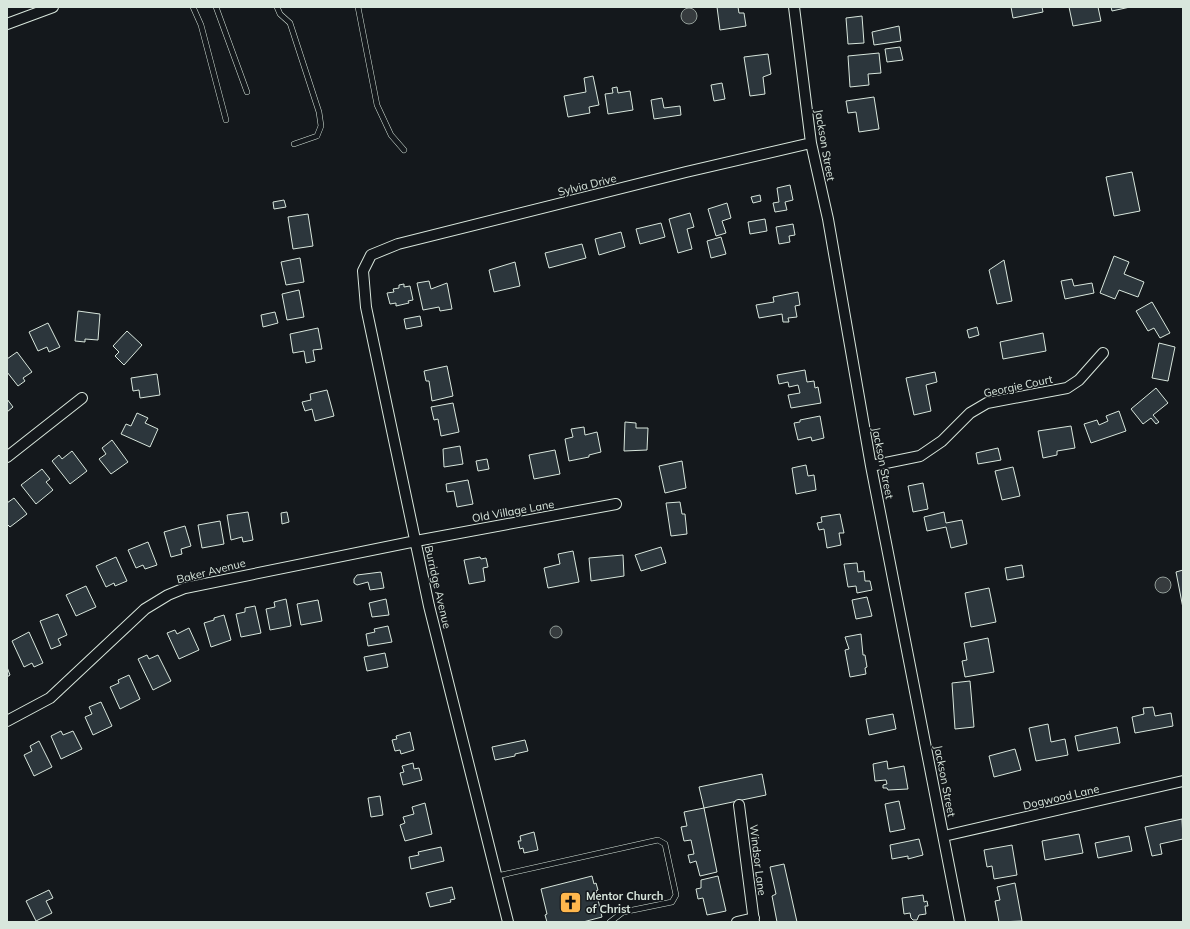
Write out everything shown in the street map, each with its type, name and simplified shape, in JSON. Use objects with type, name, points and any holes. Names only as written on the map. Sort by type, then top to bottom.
[{"type":"street","points":[[7,24],[53,7]]},
{"type":"street","name":"Jackson Street","points":[[794,7],[811,143],[828,219],[871,466],[960,922]]},
{"type":"street","name":"Sylvia Drive","points":[[371,255],[398,244],[672,175],[811,143]]},
{"type":"street","name":"Burridge Avenue","points":[[371,255],[363,271],[366,307],[429,606],[508,922]]},
{"type":"street","name":"Georgie Court","points":[[871,466],[920,456],[942,441],[970,413],[987,403],[1067,388],[1078,380],[1103,353]]},
{"type":"street","points":[[7,457],[82,398]]},
{"type":"street","name":"Old Village Lane","points":[[416,541],[616,504]]},
{"type":"street","name":"Baker Avenue","points":[[7,721],[50,698],[135,618],[168,595],[198,584],[416,541]]},
{"type":"street","name":"Dogwood Lane","points":[[944,836],[1183,781]]},
{"type":"street","name":"Windsor Lane","points":[[737,922],[754,920],[739,805]]},
{"type":"lane","points":[[193,7],[201,26],[226,120]]},
{"type":"lane","points":[[216,7],[248,92]]},
{"type":"lane","points":[[277,7],[280,14],[290,23],[319,112],[321,126],[317,136],[294,144]]},
{"type":"lane","points":[[358,7],[377,105],[391,135],[404,150]]},
{"type":"lane","points":[[497,876],[658,840],[665,844],[676,895],[672,902],[623,912],[610,922]]},
{"type":"shaded area","points":[[689,8],[695,10],[697,16],[695,22],[689,24],[683,22],[681,16],[683,10]]},
{"type":"shaded area","points":[[1163,577],[1169,579],[1171,585],[1169,591],[1163,593],[1157,591],[1155,585],[1157,579]]},
{"type":"shaded area","points":[[554,626],[558,626],[562,632],[558,638],[554,638],[550,634],[550,630]]},
{"type":"building","points":[[717,7],[738,7],[739,13],[744,13],[746,26],[720,30]]},
{"type":"building","points":[[1011,7],[1042,7],[1043,12],[1013,18]]},
{"type":"building","points":[[1069,7],[1098,7],[1101,21],[1073,26]]},
{"type":"building","points":[[1111,7],[1130,7],[1112,11]]},
{"type":"building","points":[[862,16],[864,43],[848,44],[846,18]]},
{"type":"building","points":[[899,26],[901,41],[874,45],[872,32]]},
{"type":"building","points":[[900,47],[903,60],[887,62],[885,49]]},
{"type":"building","points":[[879,53],[881,73],[868,74],[869,85],[850,87],[848,56]]},
{"type":"building","points":[[768,54],[771,74],[763,77],[765,94],[750,96],[744,57]]},
{"type":"building","points":[[593,76],[599,105],[589,107],[590,113],[568,117],[564,96],[586,92],[584,78]]},
{"type":"building","points":[[722,83],[725,99],[714,101],[711,85]]},
{"type":"building","points":[[617,87],[618,93],[630,91],[633,110],[608,114],[605,94],[613,93],[612,88]]},
{"type":"building","points":[[874,97],[879,129],[859,132],[856,112],[848,113],[846,101]]},
{"type":"building","points":[[662,98],[664,108],[680,106],[681,115],[654,119],[651,100]]},
{"type":"building","points":[[1132,172],[1140,211],[1114,216],[1106,177]]},
{"type":"building","points":[[790,185],[793,200],[785,202],[787,210],[775,212],[773,203],[779,202],[777,188]]},
{"type":"building","points":[[760,195],[761,201],[753,203],[751,197]]},
{"type":"building","points":[[284,200],[286,207],[274,209],[273,202]]},
{"type":"building","points":[[727,203],[731,218],[722,221],[726,233],[716,236],[708,209]]},
{"type":"building","points":[[690,213],[694,227],[687,229],[692,249],[678,253],[669,219]]},
{"type":"building","points":[[308,214],[313,246],[293,249],[288,217]]},
{"type":"building","points":[[765,219],[767,231],[750,234],[748,222]]},
{"type":"building","points":[[661,223],[665,237],[640,244],[636,229]]},
{"type":"building","points":[[793,224],[795,235],[789,236],[790,242],[779,244],[776,227]]},
{"type":"building","points":[[621,232],[625,247],[599,255],[595,239]]},
{"type":"building","points":[[721,237],[726,254],[711,258],[707,241]]},
{"type":"building","points":[[582,244],[586,258],[549,268],[545,253]]},
{"type":"building","points":[[1114,256],[1129,262],[1124,274],[1144,282],[1138,297],[1119,290],[1115,299],[1100,293]]},
{"type":"building","points":[[300,258],[304,282],[286,285],[281,262]]},
{"type":"building","points":[[1004,260],[1012,301],[997,304],[989,270]]},
{"type":"building","points":[[515,262],[520,286],[494,292],[489,270]]},
{"type":"building","points":[[1072,279],[1074,286],[1092,283],[1094,293],[1065,299],[1061,281]]},
{"type":"building","points":[[429,281],[431,289],[447,283],[452,309],[440,311],[439,307],[423,310],[417,283]]},
{"type":"building","points":[[404,284],[404,287],[410,286],[413,300],[408,301],[409,303],[396,306],[396,303],[390,304],[387,293],[394,292],[393,289],[399,288],[399,285]]},
{"type":"building","points":[[299,290],[304,317],[287,320],[282,294]]},
{"type":"building","points":[[798,292],[800,305],[795,306],[797,317],[788,318],[789,322],[783,322],[782,314],[759,318],[756,305],[774,302],[773,297]]},
{"type":"building","points":[[1152,302],[1170,333],[1160,338],[1154,328],[1148,331],[1136,311]]},
{"type":"building","points":[[78,311],[100,314],[98,340],[85,339],[85,342],[75,341]]},
{"type":"building","points":[[275,312],[278,323],[263,327],[261,315]]},
{"type":"building","points":[[420,316],[422,326],[406,329],[404,319]]},
{"type":"building","points":[[48,323],[60,347],[49,352],[47,347],[38,351],[29,332]]},
{"type":"building","points":[[977,327],[979,335],[969,338],[967,330]]},
{"type":"building","points":[[318,328],[322,349],[313,350],[315,361],[306,363],[304,351],[293,353],[290,334]]},
{"type":"building","points":[[127,331],[142,345],[124,365],[115,356],[119,352],[113,346]]},
{"type":"building","points":[[1043,333],[1046,351],[1003,359],[1000,342]]},
{"type":"building","points":[[1159,343],[1175,347],[1168,381],[1152,378]]},
{"type":"building","points":[[17,352],[32,372],[23,378],[25,381],[18,386],[7,372],[7,359]]},
{"type":"building","points":[[447,366],[453,396],[432,401],[429,381],[426,381],[424,371]]},
{"type":"building","points":[[805,370],[807,382],[814,381],[815,388],[818,387],[821,403],[791,408],[788,395],[800,393],[798,385],[789,387],[788,382],[779,384],[777,375]]},
{"type":"building","points":[[935,372],[937,382],[926,385],[931,411],[914,415],[906,378]]},
{"type":"building","points":[[157,374],[160,395],[140,398],[139,390],[133,391],[131,378]]},
{"type":"building","points":[[1156,388],[1168,403],[1153,415],[1159,422],[1156,424],[1151,418],[1143,424],[1131,409]]},
{"type":"building","points":[[327,390],[334,416],[315,421],[312,409],[305,411],[302,402],[311,400],[310,394]]},
{"type":"building","points":[[7,399],[13,407],[7,412]]},
{"type":"building","points":[[453,403],[459,432],[441,436],[438,419],[434,420],[431,407]]},
{"type":"building","points":[[1119,411],[1126,431],[1091,443],[1084,424],[1097,420],[1099,425],[1108,421],[1106,416]]},
{"type":"building","points":[[137,413],[148,418],[145,423],[158,429],[150,447],[121,434],[126,424],[131,426]]},
{"type":"building","points":[[820,416],[824,438],[812,441],[811,437],[798,440],[794,423],[800,422],[800,420]]},
{"type":"building","points":[[625,422],[636,423],[636,428],[648,428],[647,450],[624,451]]},
{"type":"building","points":[[1071,426],[1075,448],[1057,451],[1057,455],[1043,458],[1038,431]]},
{"type":"building","points":[[584,427],[585,435],[597,432],[601,452],[589,455],[589,457],[569,461],[565,439],[573,437],[571,429]]},
{"type":"building","points":[[112,440],[128,462],[111,474],[99,459],[106,454],[102,448]]},
{"type":"building","points":[[460,446],[463,464],[444,467],[443,449]]},
{"type":"building","points":[[998,448],[1001,460],[978,464],[976,453]]},
{"type":"building","points":[[555,450],[560,474],[534,479],[529,455]]},
{"type":"building","points":[[72,451],[87,471],[70,484],[52,461],[59,455],[62,459]]},
{"type":"building","points":[[487,459],[489,469],[478,471],[476,461]]},
{"type":"building","points":[[682,461],[686,488],[665,493],[659,466]]},
{"type":"building","points":[[806,465],[808,476],[814,475],[816,490],[796,494],[792,468]]},
{"type":"building","points":[[1013,467],[1020,496],[1002,500],[995,471]]},
{"type":"building","points":[[42,469],[50,479],[46,482],[53,490],[36,504],[21,485]]},
{"type":"building","points":[[468,480],[473,504],[457,507],[454,491],[447,492],[446,484]]},
{"type":"building","points":[[923,483],[928,509],[913,512],[908,486]]},
{"type":"building","points":[[14,498],[27,514],[10,527],[7,524],[7,503]]},
{"type":"building","points":[[680,502],[682,514],[685,514],[687,534],[671,536],[666,503]]},
{"type":"building","points":[[248,512],[253,540],[243,542],[242,537],[231,540],[227,515]]},
{"type":"building","points":[[287,512],[289,522],[282,524],[281,513]]},
{"type":"building","points":[[944,512],[946,523],[962,520],[967,544],[951,548],[946,527],[927,531],[924,517]]},
{"type":"building","points":[[840,514],[844,533],[839,533],[841,545],[827,548],[824,529],[819,530],[817,523],[822,522],[821,517]]},
{"type":"building","points":[[220,521],[224,544],[202,548],[198,525]]},
{"type":"building","points":[[185,526],[191,546],[181,549],[182,554],[171,557],[164,532]]},
{"type":"building","points":[[148,542],[157,565],[145,569],[143,565],[136,568],[128,550]]},
{"type":"building","points":[[661,547],[666,563],[641,571],[635,555]]},
{"type":"building","points":[[573,551],[579,582],[548,588],[544,568],[560,564],[558,554]]},
{"type":"building","points":[[623,555],[624,576],[591,581],[589,558]]},
{"type":"building","points":[[116,557],[127,581],[115,586],[114,583],[106,587],[96,566]]},
{"type":"building","points":[[480,557],[481,559],[486,558],[488,567],[483,568],[485,581],[469,584],[464,560]]},
{"type":"building","points":[[857,563],[858,572],[864,571],[865,581],[870,581],[872,590],[857,593],[856,586],[848,587],[844,564]]},
{"type":"building","points":[[1022,565],[1024,577],[1007,580],[1005,568]]},
{"type":"building","points":[[1183,570],[1183,608],[1176,572]]},
{"type":"building","points":[[381,572],[384,588],[370,590],[368,582],[357,585],[354,583],[354,579],[357,575]]},
{"type":"building","points":[[86,586],[96,607],[76,616],[66,595]]},
{"type":"building","points":[[989,588],[996,622],[971,627],[965,593]]},
{"type":"building","points":[[867,597],[872,616],[856,619],[852,600]]},
{"type":"building","points":[[286,599],[291,626],[270,630],[266,609],[275,607],[274,602]]},
{"type":"building","points":[[386,599],[389,615],[372,617],[369,603]]},
{"type":"building","points":[[318,600],[322,621],[301,625],[297,604]]},
{"type":"building","points":[[255,606],[261,633],[241,637],[236,614],[245,612],[245,608]]},
{"type":"building","points":[[58,614],[67,635],[58,639],[61,645],[51,649],[40,621]]},
{"type":"building","points":[[224,615],[231,640],[211,647],[204,623]]},
{"type":"building","points":[[388,626],[392,642],[368,646],[366,634],[375,632],[374,629]]},
{"type":"building","points":[[189,628],[199,650],[179,659],[167,633],[175,630],[177,634]]},
{"type":"building","points":[[29,632],[43,663],[34,667],[32,663],[24,667],[12,641]]},
{"type":"building","points":[[861,634],[863,655],[865,655],[867,667],[865,668],[866,674],[850,677],[845,650],[849,649],[845,637]]},
{"type":"building","points":[[988,638],[994,672],[965,677],[962,661],[967,660],[964,643]]},
{"type":"building","points":[[385,653],[388,667],[367,671],[364,657]]},
{"type":"building","points":[[147,655],[149,659],[158,655],[171,681],[153,690],[138,659]]},
{"type":"building","points":[[7,667],[10,675],[7,677]]},
{"type":"building","points":[[129,675],[140,699],[120,709],[110,687],[119,683],[118,680]]},
{"type":"building","points":[[970,681],[974,727],[955,729],[952,683]]},
{"type":"building","points":[[101,702],[112,726],[93,735],[85,717],[92,714],[89,707]]},
{"type":"building","points":[[1153,707],[1155,716],[1171,713],[1173,726],[1135,733],[1132,717],[1144,714],[1143,708]]},
{"type":"building","points":[[893,714],[896,729],[869,735],[866,719]]},
{"type":"building","points":[[1048,724],[1051,742],[1065,739],[1068,755],[1036,761],[1029,728]]},
{"type":"building","points":[[1117,727],[1120,743],[1078,751],[1075,736]]},
{"type":"building","points":[[61,731],[63,735],[73,731],[82,749],[61,759],[51,736]]},
{"type":"building","points":[[410,732],[414,750],[401,754],[400,750],[395,751],[392,740],[397,739],[396,736]]},
{"type":"building","points":[[525,740],[528,751],[515,754],[515,756],[495,760],[492,747]]},
{"type":"building","points":[[39,741],[52,767],[34,776],[24,755],[32,751],[30,746]]},
{"type":"building","points":[[1015,749],[1021,770],[994,777],[989,756]]},
{"type":"building","points":[[887,761],[888,769],[904,766],[908,789],[888,790],[887,788],[883,788],[883,785],[887,784],[886,780],[875,781],[873,764]]},
{"type":"building","points":[[413,763],[414,769],[419,768],[422,780],[403,785],[400,773],[404,772],[402,766]]},
{"type":"building","points":[[762,774],[766,795],[704,808],[699,787]]},
{"type":"building","points":[[380,796],[383,815],[371,817],[368,798]]},
{"type":"building","points":[[899,801],[905,829],[890,832],[885,804]]},
{"type":"building","points":[[425,803],[432,834],[405,841],[400,825],[405,823],[403,817],[414,814],[412,807]]},
{"type":"building","points":[[704,808],[717,872],[700,876],[696,861],[690,863],[688,855],[694,854],[691,840],[684,841],[681,827],[687,826],[684,812]]},
{"type":"building","points":[[1182,819],[1183,839],[1160,844],[1162,854],[1152,856],[1145,827]]},
{"type":"building","points":[[534,832],[538,850],[524,853],[523,848],[520,849],[518,841],[521,841],[520,836]]},
{"type":"building","points":[[1079,834],[1083,853],[1045,860],[1042,841]]},
{"type":"building","points":[[1129,836],[1132,851],[1098,858],[1095,843]]},
{"type":"building","points":[[919,839],[923,855],[908,859],[908,856],[892,859],[890,845]]},
{"type":"building","points":[[1012,845],[1017,875],[994,879],[992,866],[987,867],[984,850]]},
{"type":"building","points":[[441,847],[444,861],[411,869],[409,857],[419,855],[418,852]]},
{"type":"building","points":[[784,864],[797,922],[777,922],[772,896],[776,894],[770,867]]},
{"type":"building","name":"Mentor Church of Christ","points":[[592,876],[594,884],[596,883],[598,890],[596,891],[602,917],[583,922],[547,922],[545,915],[547,914],[541,889]]},
{"type":"building","points":[[718,876],[726,911],[707,915],[703,898],[698,899],[696,889],[701,888],[701,880]]},
{"type":"building","points":[[1015,883],[1022,921],[999,922],[995,901],[1000,900],[997,887]]},
{"type":"building","points":[[452,887],[455,899],[450,900],[451,902],[430,907],[426,893]]},
{"type":"building","points":[[49,890],[53,898],[46,901],[52,913],[36,921],[26,901]]},
{"type":"building","points":[[923,895],[924,902],[927,901],[928,906],[925,906],[926,914],[919,915],[917,920],[913,920],[910,913],[904,914],[902,898]]},
{"type":"place","name":"Mentor Church of Christ","points":[[571,902]]}]
